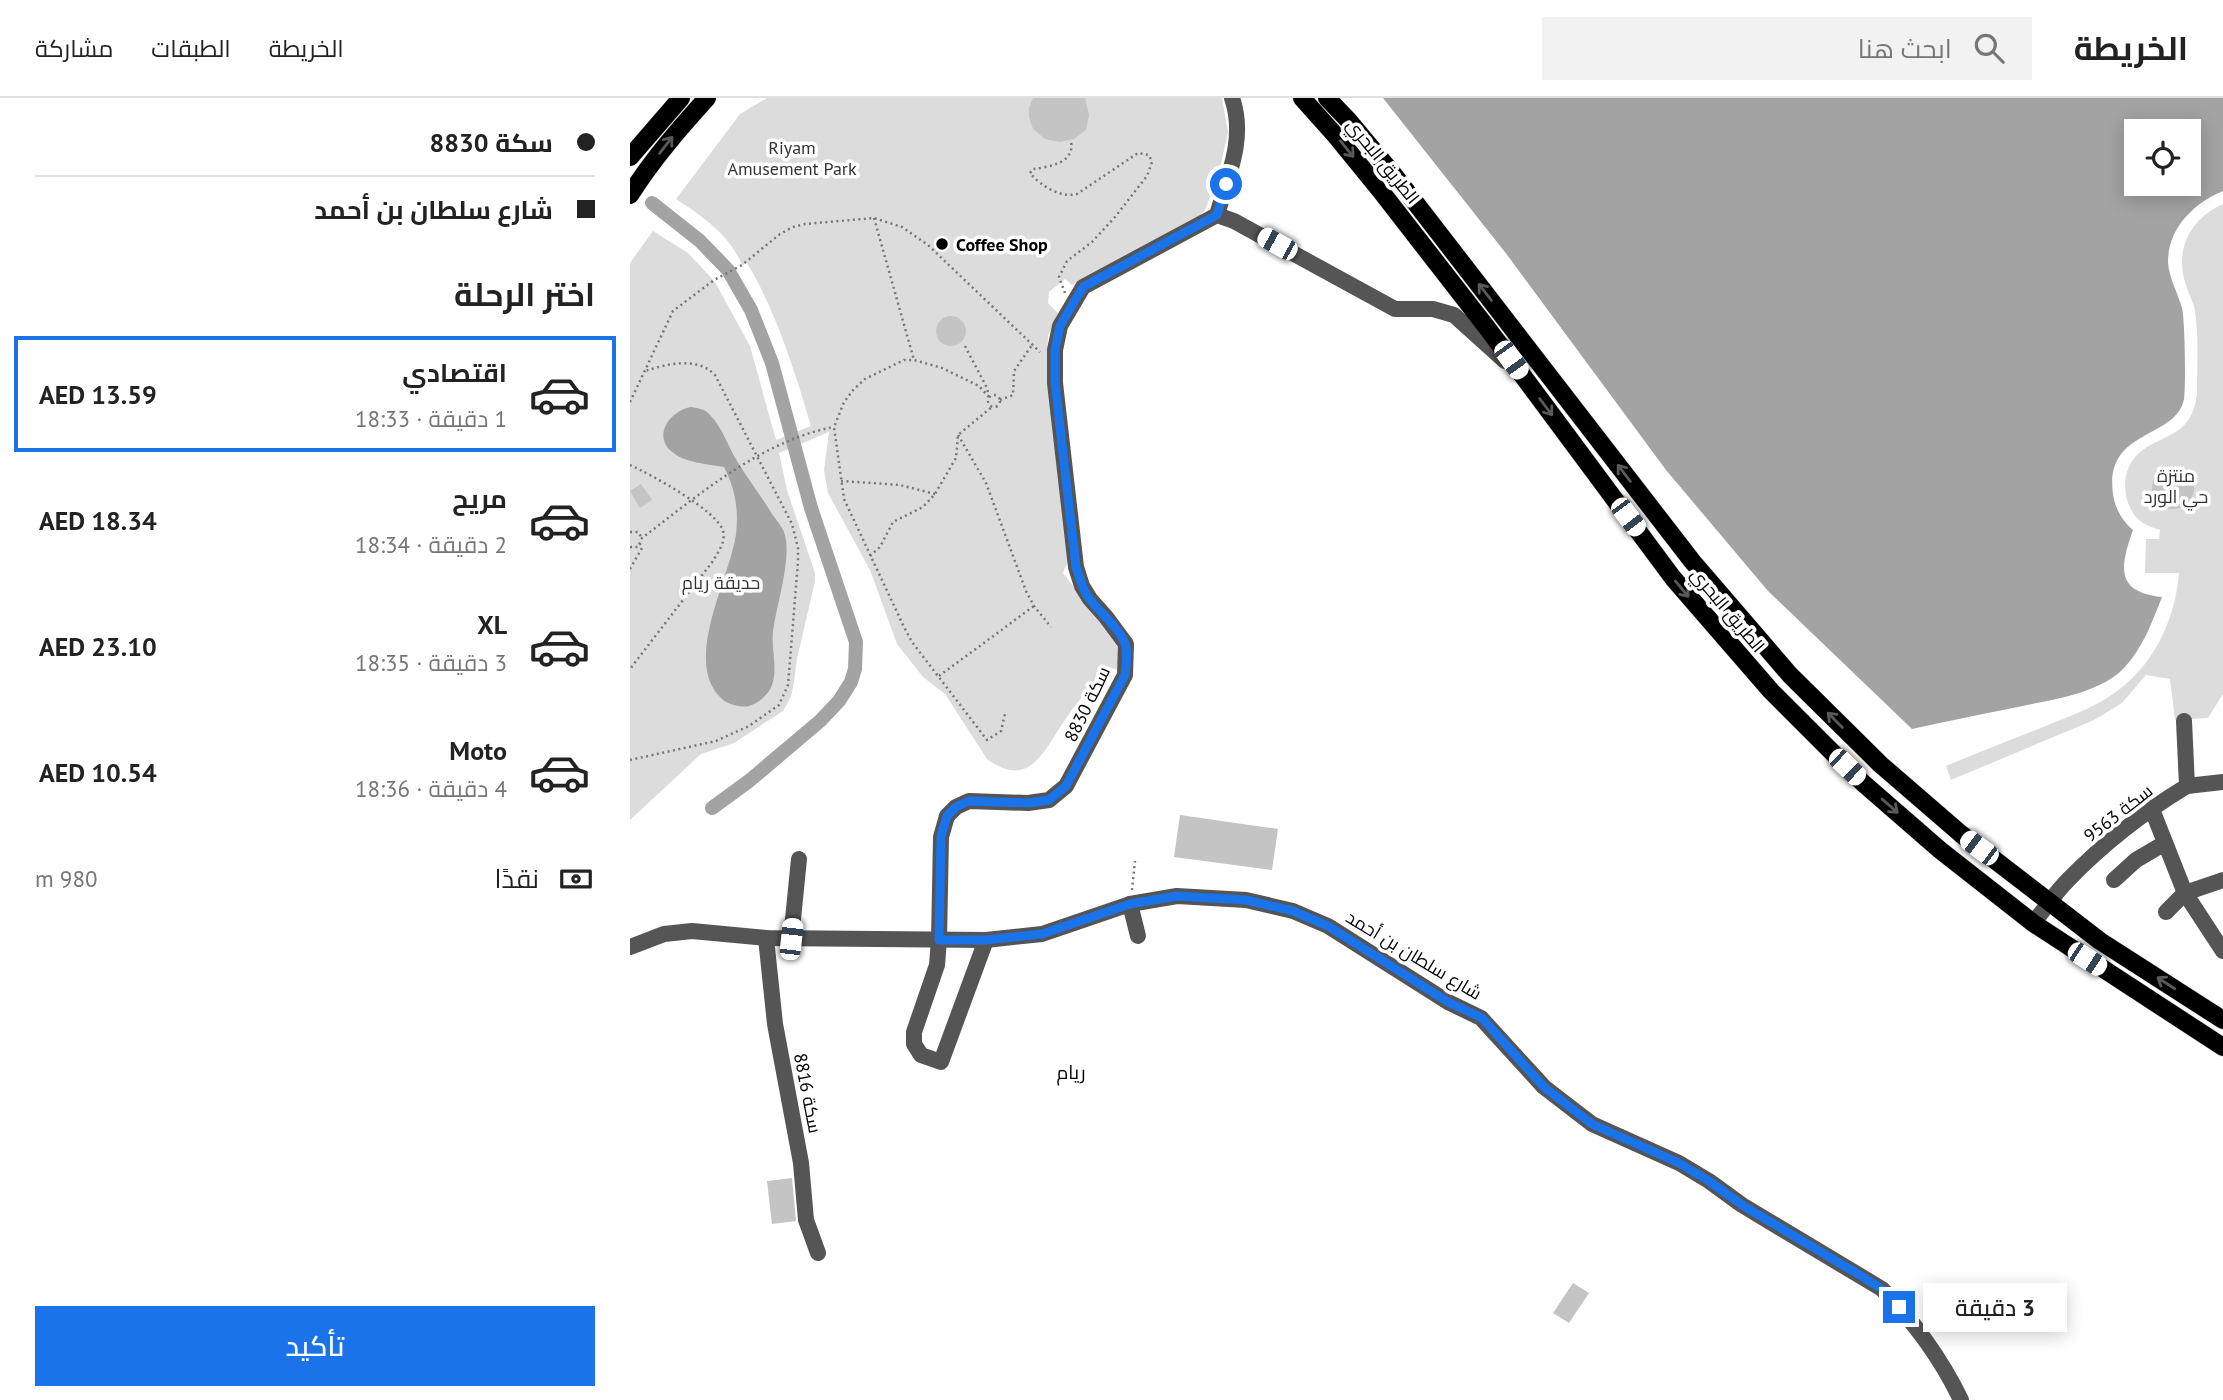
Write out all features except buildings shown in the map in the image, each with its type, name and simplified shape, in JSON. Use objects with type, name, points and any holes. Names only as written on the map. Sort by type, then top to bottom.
[{"type":"main road","points":[[630,158],[681,98]]},
{"type":"main road","points":[[630,195],[673,136],[707,98]]},
{"type":"main road","name":"الطريق البحري","points":[[1302,98],[1380,190],[1673,578],[1771,691],[1863,783],[1940,850],[2033,923],[2223,1047]]},
{"type":"main road","name":"الطريق البحري","points":[[1327,98],[1394,175],[1692,561],[1806,691],[1880,764],[1961,834],[2100,941],[2223,1020]]},
{"type":"street","points":[[1232,98],[1238,126],[1236,150],[1217,215],[1234,221],[1395,309],[1433,309],[1454,314],[1522,375]]},
{"type":"street","name":"سكة 8830","points":[[986,940],[941,1062],[921,1055],[914,1044],[914,1032],[937,965],[941,837],[947,816],[956,807],[969,801],[1028,803],[1049,800],[1066,786],[1125,675],[1126,644],[1090,599],[1082,586],[1076,567],[1055,383],[1055,350],[1060,326],[1083,287],[1217,215]]},
{"type":"street","points":[[2183,721],[2187,786],[2223,782]]},
{"type":"street","name":"سكة 9563","points":[[2033,923],[2066,881],[2151,807],[2187,786]]},
{"type":"street","points":[[2151,807],[2185,893],[2223,950]]},
{"type":"street","points":[[2114,880],[2136,860],[2165,843]]},
{"type":"street","points":[[791,939],[799,859]]},
{"type":"street","points":[[2166,912],[2185,893],[2223,880]]},
{"type":"street","name":"شارع سلطان بن أحمد","points":[[630,947],[664,934],[692,931],[791,939],[986,940],[1042,934],[1130,904],[1177,896],[1246,900],[1293,911],[1328,926],[1448,1002],[1482,1018],[1544,1087],[1592,1124],[1679,1163],[1751,1211],[1882,1289],[1929,1347],[1961,1400]]},
{"type":"street","points":[[1130,904],[1138,936]]},
{"type":"street","name":"سكة 8816","points":[[766,938],[775,1024],[801,1163],[806,1220],[818,1253]]},
{"type":"path","points":[[1071,142],[1072,148],[1065,160],[1050,167],[1033,169],[1030,173],[1038,182],[1069,196],[1077,194],[1138,153],[1149,155],[1152,162],[1147,176],[1115,217],[1092,242],[1067,261],[1059,277],[1062,290],[1073,304]]},
{"type":"path","points":[[874,218],[914,360]]},
{"type":"path","points":[[630,402],[673,312],[780,234],[793,227],[824,221],[874,218],[902,227],[928,244],[1055,366]]},
{"type":"path","points":[[870,556],[880,547],[893,522],[923,507],[934,494],[956,457],[958,435],[998,405],[1000,400],[1013,395],[1014,371],[1032,345]]},
{"type":"path","points":[[965,346],[987,388],[988,403],[992,407]]},
{"type":"path","points":[[989,397],[979,386],[942,368],[904,360],[865,379],[844,402],[834,427],[841,481],[848,508],[912,642],[988,740],[1001,731],[1005,714]]},
{"type":"path","points":[[630,760],[716,741],[749,726],[779,705],[785,695],[789,676],[798,548],[793,524],[715,375],[709,369],[691,364],[675,364],[645,371]]},
{"type":"path","points":[[989,397],[996,395],[1000,400]]},
{"type":"path","points":[[630,569],[642,548],[642,538],[724,477],[779,444],[834,427]]},
{"type":"path","points":[[958,435],[986,483],[1026,591],[1051,628]]},
{"type":"path","points":[[630,465],[660,480],[710,513],[723,532],[720,549],[630,669]]},
{"type":"path","points":[[841,481],[900,485],[934,494]]},
{"type":"path","points":[[630,526],[631,531],[638,532],[642,538]]},
{"type":"path","points":[[630,547],[635,548],[640,544]]},
{"type":"path","points":[[939,676],[1034,606]]},
{"type":"path","points":[[1130,904],[1135,861]]},
{"type":"green space","points":[[767,98],[1222,98],[1228,132],[1218,177],[1205,210],[1195,220],[1072,285],[1065,279],[1049,292],[1048,303],[1058,313],[1048,336],[1047,362],[1068,561],[1063,573],[1120,646],[1118,670],[1109,667],[1072,710],[1044,752],[1026,768],[1002,768],[987,759],[945,694],[923,677],[897,644],[870,570],[828,493],[824,470],[829,432],[779,453],[787,490],[815,573],[791,697],[783,711],[734,743],[701,754],[630,820],[630,263],[653,231],[688,253],[715,282],[750,346],[776,440],[811,426],[776,321],[747,263],[742,265],[723,235],[676,199],[740,114]]},
{"type":"green space","name":"منتزة حي الورد","points":[[2223,204],[2223,694],[2208,718],[2175,720],[2170,679],[2146,675],[2122,703],[2094,720],[1951,780],[1946,766],[2076,714],[2110,696],[2138,672],[2159,643],[2172,609],[2179,573],[2145,573],[2146,539],[2159,539],[2160,530],[2141,522],[2131,510],[2126,493],[2126,476],[2139,453],[2181,428],[2194,408],[2197,394],[2197,332],[2182,260],[2188,237],[2194,227],[2211,210]]},
{"type":"shaded area","points":[[1383,98],[2223,98],[2223,191],[2202,202],[2185,218],[2169,250],[2169,268],[2183,315],[2184,399],[2178,412],[2168,422],[2129,446],[2119,457],[2113,473],[2115,504],[2122,518],[2133,530],[2125,555],[2125,576],[2136,590],[2162,597],[2137,652],[2113,677],[2086,691],[2053,700],[1912,729],[1768,591],[1666,470],[1508,256]]},
{"type":"shaded area","points":[[691,407],[706,411],[718,425],[737,461],[782,528],[786,542],[785,567],[773,632],[774,679],[766,695],[749,706],[733,705],[720,697],[710,681],[706,662],[707,641],[732,552],[737,516],[731,483],[724,467],[676,455],[663,437],[671,418]]},
{"type":"waterway","points":[[652,203],[700,241],[728,270],[751,310],[772,363],[811,508],[856,642],[855,669],[851,682],[839,701],[820,721],[749,781],[712,808]]},
{"type":"place","name":"Coffee Shop","points":[[942,244]]},
{"type":"district","name":"ريام","points":[[1071,1072]]},
{"type":"route","points":[[1226,184],[1217,215],[1083,287],[1060,326],[1055,350],[1055,383],[1076,567],[1082,586],[1090,599],[1126,644],[1125,675],[1066,786],[1049,800],[1028,803],[969,801],[956,807],[947,816],[941,837],[939,940],[986,940],[1042,934],[1130,904],[1177,896],[1246,900],[1293,911],[1328,926],[1448,1002],[1482,1018],[1544,1087],[1592,1124],[1679,1163],[1742,1205],[1882,1289],[1899,1307]]},
{"type":"park label","name":"Riyam Amusement Park","points":[[792,157]]},
{"type":"park label","name":"حديقة ريام","points":[[721,582]]}]
